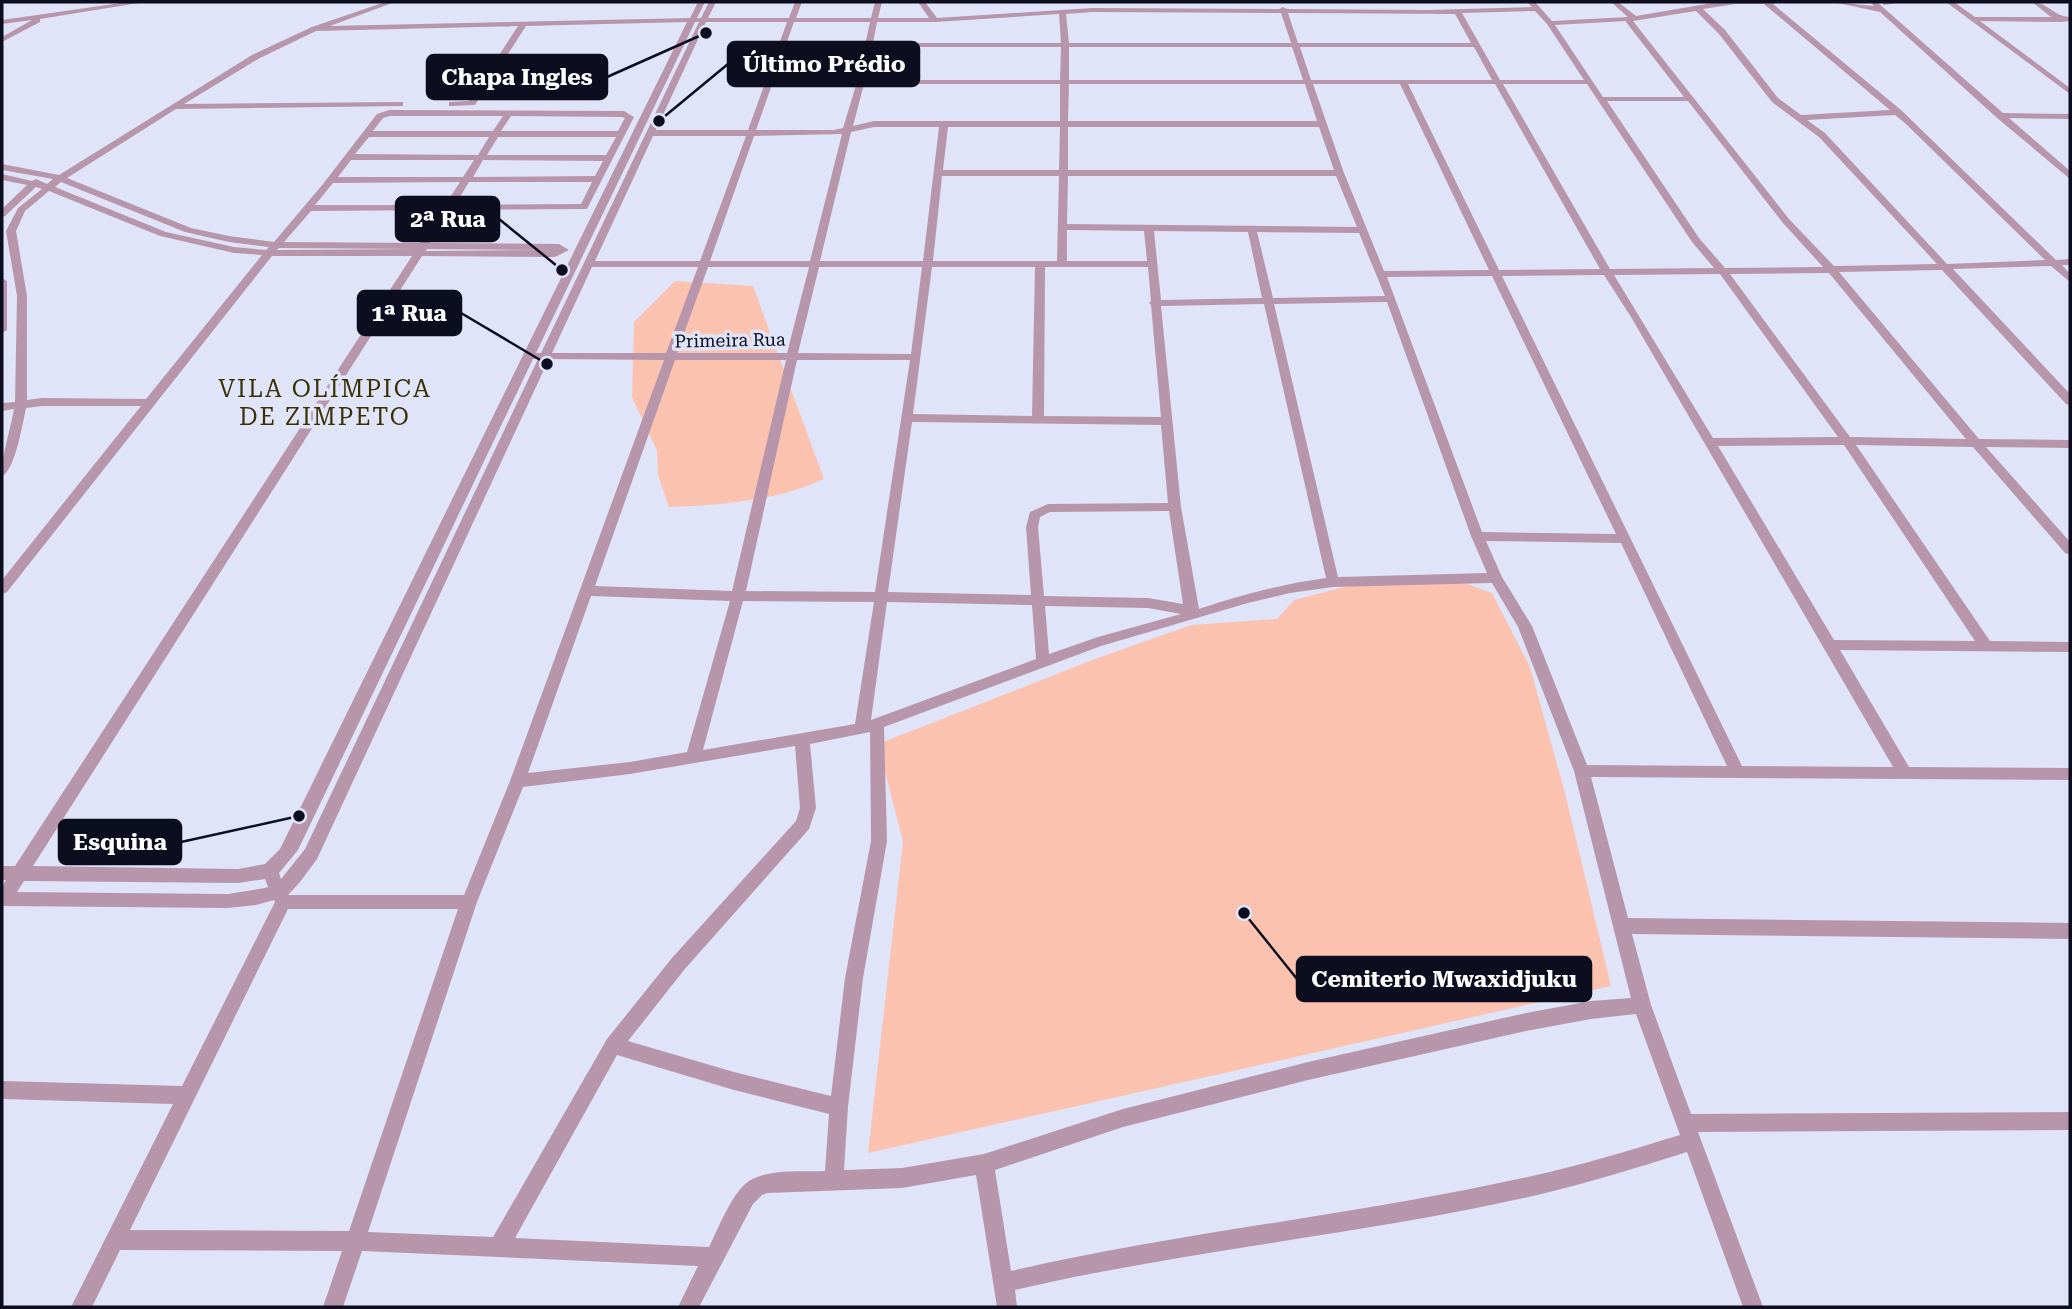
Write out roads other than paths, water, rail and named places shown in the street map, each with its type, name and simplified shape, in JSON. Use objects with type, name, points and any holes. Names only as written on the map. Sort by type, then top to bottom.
[{"type":"street","points":[[2,22],[141,2]]},
{"type":"street","points":[[2,472],[22,403],[22,296],[18,258],[10,231],[21,210],[47,181],[243,56],[300,28],[373,2]]},
{"type":"street","points":[[2,177],[33,184],[60,178],[255,57],[315,29],[391,2]]},
{"type":"street","points":[[2,873],[238,876],[270,871],[280,863],[292,845],[701,2]]},
{"type":"street","points":[[81,1307],[187,1095],[281,897],[311,853],[712,2]]},
{"type":"street","points":[[333,1307],[469,902],[518,781],[588,592],[798,2]]},
{"type":"street","points":[[693,758],[738,596],[792,356],[847,131],[862,82],[878,2]]},
{"type":"street","points":[[921,2],[934,20]]},
{"type":"street","points":[[315,29],[692,20],[875,22],[1062,11],[1090,6],[1245,6],[1283,9],[1333,2]]},
{"type":"street","points":[[1389,2],[1395,12]]},
{"type":"street","points":[[1422,2],[1429,12]]},
{"type":"street","points":[[1614,2],[1631,19],[1786,221],[1831,269],[1977,444],[2064,535],[2070,550]]},
{"type":"street","points":[[1662,2],[1681,11]]},
{"type":"street","points":[[1550,23],[1631,19],[1698,9],[1720,2],[1773,2]]},
{"type":"street","points":[[1766,2],[1898,113],[2070,279]]},
{"type":"street","points":[[1836,2],[1900,2]]},
{"type":"street","points":[[1950,2],[2070,92]]},
{"type":"street","points":[[2035,2],[2070,27]]},
{"type":"street","points":[[1304,4],[1395,12],[1457,11],[1534,5],[1550,23],[1695,240],[1722,270],[1847,441],[1986,645]]},
{"type":"street","points":[[1881,4],[1999,115],[2070,176]]},
{"type":"street","points":[[1283,9],[1339,173],[1391,299],[1477,536],[1496,578],[1525,625],[1582,771],[1642,1005],[1753,1307]]},
{"type":"street","points":[[1698,9],[1737,50],[1767,91],[1822,135],[2070,401]]},
{"type":"street","points":[[1062,11],[1065,44],[1062,265]]},
{"type":"street","points":[[1457,11],[1608,272],[1905,773]]},
{"type":"street","points":[[2,40],[41,16]]},
{"type":"street","points":[[1975,19],[2070,19]]},
{"type":"street","points":[[173,107],[472,103],[523,25]]},
{"type":"street","points":[[869,45],[1476,44]]},
{"type":"street","points":[[862,82],[1589,82]]},
{"type":"street","points":[[1403,82],[1738,772]]},
{"type":"street","points":[[1602,99],[1690,99]]},
{"type":"street","points":[[2,589],[306,208],[332,180],[380,116],[389,113],[628,114],[623,134],[587,205],[580,208],[306,208]]},
{"type":"street","points":[[2,899],[509,113]]},
{"type":"street","points":[[1798,118],[1898,113]]},
{"type":"street","points":[[1999,115],[2070,116]]},
{"type":"street","points":[[650,133],[847,131],[874,124],[1323,124]]},
{"type":"street","points":[[834,1181],[839,1107],[854,978],[879,841],[870,727],[881,597],[916,357],[944,124]]},
{"type":"street","points":[[366,134],[623,134]]},
{"type":"street","points":[[348,157],[610,158]]},
{"type":"street","points":[[2,167],[47,181],[163,234],[213,246],[273,249],[555,254],[564,250],[559,247],[419,251]]},
{"type":"street","points":[[940,173],[1339,173]]},
{"type":"street","points":[[60,178],[188,230],[273,249]]},
{"type":"street","points":[[332,180],[600,179]]},
{"type":"street","points":[[2,215],[33,184]]},
{"type":"street","points":[[1063,227],[1362,230]]},
{"type":"street","points":[[1149,229],[1150,264],[1175,507],[1193,614]]},
{"type":"street","points":[[1252,230],[1333,582]]},
{"type":"street","points":[[1381,274],[1947,267],[2070,262]]},
{"type":"street","points":[[587,264],[1150,264]]},
{"type":"street","points":[[1038,419],[1041,265]]},
{"type":"street","points":[[2,281],[2,330]]},
{"type":"street","points":[[1154,303],[1391,299]]},
{"type":"street","name":"Primeira Rua","points":[[528,355],[670,358],[916,357]]},
{"type":"street","points":[[2,407],[22,403],[151,402]]},
{"type":"street","points":[[907,418],[1167,421]]},
{"type":"street","points":[[1710,442],[2070,444]]},
{"type":"street","points":[[1044,664],[1032,527],[1034,515],[1048,508],[1175,507]]},
{"type":"street","points":[[1477,536],[1625,539]]},
{"type":"street","points":[[518,781],[693,758],[870,727],[1098,642],[1247,598],[1333,582],[1496,578]]},
{"type":"street","points":[[588,592],[1148,603],[1193,614]]},
{"type":"street","points":[[1829,645],[2070,647]]},
{"type":"street","points":[[499,1247],[613,1045],[678,964],[803,824],[808,808],[802,740]]},
{"type":"street","points":[[1582,771],[2070,774]]},
{"type":"street","points":[[270,871],[281,897]]},
{"type":"street","points":[[2,899],[228,901],[281,897],[469,902]]},
{"type":"street","points":[[1623,926],[2070,931]]},
{"type":"street","points":[[688,1307],[746,1197],[755,1188],[768,1183],[902,1178],[984,1164],[1123,1118],[1308,1071],[1526,1022],[1591,1010],[1642,1005]]},
{"type":"street","points":[[613,1045],[734,1081],[839,1107]]},
{"type":"street","points":[[2,1090],[187,1095]]},
{"type":"street","points":[[1002,1283],[1214,1240],[1509,1191],[1584,1174],[1690,1132],[2070,1121]]},
{"type":"street","points":[[984,1164],[1007,1307]]},
{"type":"street","points":[[114,1240],[355,1241],[716,1257]]},
{"type":"place","name":"Chapa Ingles","points":[[706,33]]},
{"type":"place","name":"Último Prédio","points":[[659,121]]},
{"type":"place","name":"2ª Rua","points":[[562,270]]},
{"type":"place","name":"1ª Rua","points":[[547,364]]},
{"type":"place","name":"Esquina","points":[[299,816]]},
{"type":"place","name":"Cemiterio Mwaxidjuku","points":[[1244,913]]},
{"type":"district","name":"VILA OLÍMPICA DE ZIMPETO","points":[[325,403]]}]
